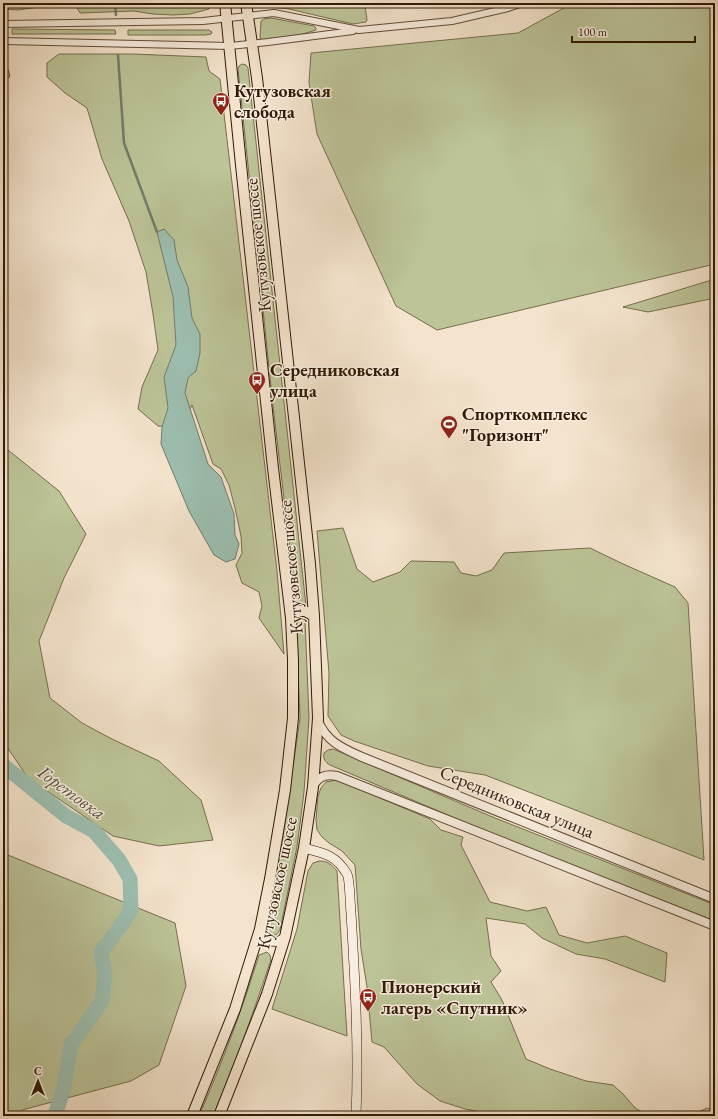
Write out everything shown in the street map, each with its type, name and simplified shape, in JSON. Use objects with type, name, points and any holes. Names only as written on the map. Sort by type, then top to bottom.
[{"type":"main road","name":"Кутузовское шоссе","points":[[192,1116],[235,1009],[260,929],[285,790],[291,737],[293,660],[291,618],[241,165],[225,3]]},
{"type":"main road","name":"Кутузовское шоссе","points":[[219,1116],[267,994],[285,937],[304,848],[313,787],[318,721],[314,616],[306,533],[257,78],[246,3]]},
{"type":"main road","points":[[291,618],[297,612],[301,611],[306,611],[314,616]]},
{"type":"main road","points":[[304,848],[324,853],[336,859],[348,875],[353,952],[358,1081],[356,1116]]},
{"type":"street","points":[[3,41],[230,46],[359,30],[452,21],[523,3]]},
{"type":"street","points":[[3,24],[203,21],[274,13],[359,30]]},
{"type":"street","points":[[3,67],[6,75]]},
{"type":"street","name":"Середниковская улица","points":[[318,721],[322,731],[330,740],[349,751],[715,899]]},
{"type":"street","points":[[313,787],[317,780],[324,776],[330,774],[337,776],[715,926]]},
{"type":"street","points":[[260,929],[262,938],[265,942],[277,942],[285,937]]},
{"type":"shaded area","points":[[3,3],[70,3],[17,10],[3,9]]},
{"type":"shaded area","points":[[74,3],[211,3],[209,9],[190,14],[173,15],[134,11],[80,13]]},
{"type":"shaded area","points":[[261,3],[305,3],[318,7],[361,4],[365,5],[367,20],[366,22],[353,24],[289,9],[269,7]]},
{"type":"shaded area","points":[[573,3],[715,3],[715,264],[437,330],[396,306],[317,134],[309,83],[311,53],[518,33]]},
{"type":"shaded area","points":[[271,18],[314,26],[316,30],[296,36],[263,41],[260,38],[261,21]]},
{"type":"shaded area","points":[[12,29],[115,30],[116,34],[12,34]]},
{"type":"shaded area","points":[[128,30],[209,30],[212,32],[211,34],[205,35],[128,35]]},
{"type":"shaded area","points":[[59,54],[133,54],[206,57],[209,71],[220,79],[277,571],[284,654],[259,618],[262,606],[259,592],[242,583],[236,565],[242,553],[241,536],[229,485],[221,469],[213,464],[192,405],[182,427],[158,426],[138,409],[142,387],[158,350],[146,272],[129,221],[102,159],[87,108],[65,93],[47,77],[47,63]]},
{"type":"shaded area","points":[[242,64],[246,65],[248,68],[306,606],[299,605],[297,608],[273,406],[238,69]]},
{"type":"shaded area","points":[[164,229],[174,240],[177,260],[188,287],[192,318],[200,334],[200,353],[196,371],[188,378],[185,393],[208,464],[221,477],[234,514],[235,535],[239,544],[235,559],[226,562],[214,555],[189,511],[161,444],[162,427],[168,408],[164,377],[176,345],[173,297],[157,232]]},
{"type":"shaded area","points":[[715,279],[715,298],[648,312],[623,307]]},
{"type":"shaded area","points":[[3,446],[59,491],[86,534],[64,578],[39,641],[50,698],[82,723],[159,761],[201,800],[213,840],[159,846],[113,836],[28,778],[3,741]]},
{"type":"shaded area","points":[[343,528],[357,569],[373,582],[400,572],[411,561],[454,562],[461,573],[476,576],[492,570],[504,553],[590,548],[675,587],[688,603],[704,860],[485,775],[428,766],[354,741],[341,735],[328,716],[329,673],[317,531]]},
{"type":"shaded area","points":[[298,617],[305,619],[309,718],[304,792],[297,847],[280,930],[276,935],[271,935],[267,932],[266,926],[281,848],[300,718],[296,620]]},
{"type":"shaded area","points":[[333,749],[495,818],[715,905],[715,921],[488,832],[330,765],[325,760],[324,753]]},
{"type":"shaded area","points":[[337,780],[430,819],[441,830],[463,837],[461,845],[490,902],[527,911],[546,907],[559,935],[587,943],[625,936],[667,953],[665,982],[605,959],[576,954],[542,938],[525,924],[486,918],[491,956],[501,971],[491,982],[502,1000],[526,1059],[586,1081],[613,1085],[635,1108],[649,1116],[501,1116],[465,1109],[440,1101],[417,1084],[384,1047],[372,1042],[367,987],[361,949],[355,865],[342,851],[322,837],[317,830],[316,819],[318,796],[321,788],[326,782]]},
{"type":"shaded area","points":[[3,853],[175,923],[186,986],[159,1065],[131,1081],[22,1110],[20,1116],[3,1116]]},
{"type":"shaded area","points":[[319,861],[329,863],[337,871],[347,1036],[272,1009],[297,929],[308,871],[313,863]]},
{"type":"shaded area","points":[[267,952],[270,955],[271,960],[244,1039],[221,1097],[213,1116],[199,1116],[216,1076],[246,996],[259,955]]},
{"type":"shaded area","points":[[707,1108],[715,1110],[715,1116],[690,1116]]},
{"type":"waterway","points":[[115,3],[116,15]]},
{"type":"waterway","points":[[118,55],[124,143],[157,232]]},
{"type":"waterway","name":"Горетовка","points":[[3,765],[66,816],[94,831],[119,860],[130,879],[131,910],[101,952],[105,975],[102,1001],[71,1045],[64,1087],[55,1116]]},
{"type":"place","name":"Кутузовская слобода","points":[[221,116]]},
{"type":"place","name":"Середниковская улица","points":[[257,395]]},
{"type":"place","name":"Спорткомплекс \"Горизонт\"","points":[[449,439]]},
{"type":"place","name":"Пионерский лагерь «Спутник»","points":[[368,1012]]}]
